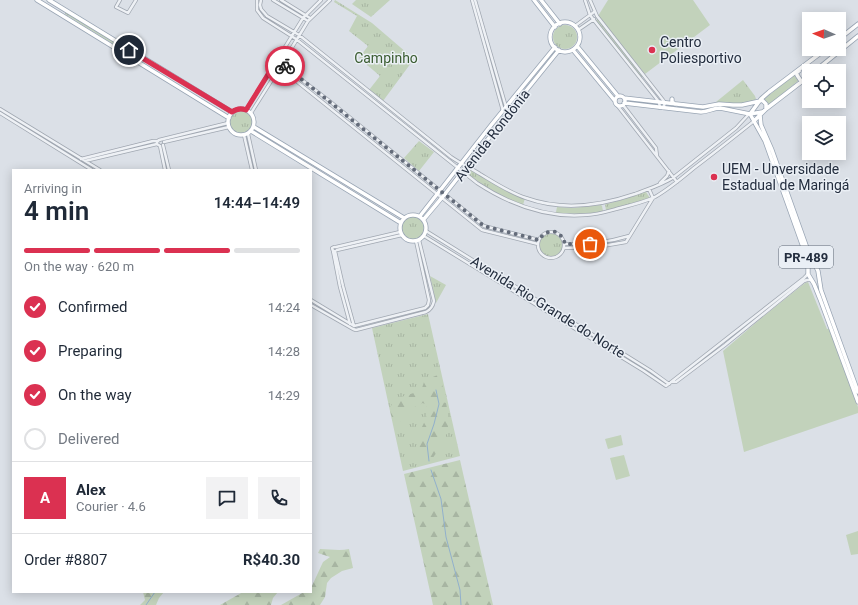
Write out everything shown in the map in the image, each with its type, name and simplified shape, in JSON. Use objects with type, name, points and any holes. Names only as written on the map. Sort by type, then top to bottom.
[{"type":"main road","points":[[37,0],[228,118]]},
{"type":"main road","points":[[49,0],[232,112]]},
{"type":"main road","points":[[534,0],[555,27]]},
{"type":"main road","points":[[541,0],[560,24]]},
{"type":"main road","points":[[569,23],[575,26],[578,30],[580,38],[577,46],[573,50],[566,52],[559,50],[555,47],[551,40],[551,33],[555,27],[560,24],[569,23]]},
{"type":"main road","points":[[846,33],[858,24]]},
{"type":"main road","points":[[824,64],[858,36]]},
{"type":"main road","points":[[577,46],[618,96],[624,98],[655,100],[665,103],[705,107],[719,104],[733,106],[742,105],[761,100]]},
{"type":"main road","name":"Avenida Rondônia","points":[[420,216],[555,47]]},
{"type":"main road","name":"Avenida Rondônia","points":[[424,220],[559,50]]},
{"type":"main road","points":[[573,50],[619,106],[624,104],[705,112],[715,108],[720,108],[761,114]]},
{"type":"main road","points":[[752,112],[769,92],[817,56]]},
{"type":"main road","points":[[753,120],[801,82],[797,72],[801,70],[801,68]]},
{"type":"main road","points":[[616,103],[618,96]]},
{"type":"main road","points":[[624,98],[624,104]]},
{"type":"main road","points":[[672,98],[672,102],[675,104]]},
{"type":"main road","points":[[761,100],[766,104],[766,109]]},
{"type":"main road","points":[[247,133],[254,127],[254,119],[250,113],[246,110],[240,109],[232,112],[228,118],[228,125],[230,130],[235,134],[247,133],[309,169]]},
{"type":"main road","name":"PR-489","points":[[752,112],[753,120],[765,141],[808,261],[808,274],[820,299],[858,402]]},
{"type":"main road","name":"PR-489","points":[[761,114],[761,125],[777,163],[807,248],[818,271],[823,296],[858,392]]},
{"type":"main road","points":[[492,124],[496,128]]},
{"type":"main road","points":[[254,127],[404,218]]},
{"type":"main road","points":[[312,171],[401,223]]},
{"type":"main road","points":[[385,213],[388,208]]},
{"type":"main road","points":[[413,214],[420,216],[426,224],[424,236],[418,240],[408,240],[401,234],[401,223],[408,215],[413,214]]},
{"type":"main road","points":[[809,267],[815,265]]},
{"type":"main road","points":[[812,280],[819,277]]},
{"type":"street","points":[[120,0],[116,6],[128,13],[136,0]]},
{"type":"street","points":[[257,0],[257,10],[263,18],[292,36],[367,95],[461,164],[481,174],[494,183],[526,198],[555,205],[576,206],[604,203],[626,197],[658,185],[674,177],[736,128],[752,112]]},
{"type":"street","points":[[260,0],[260,8],[265,15],[299,36],[409,126]]},
{"type":"street","points":[[273,0],[309,19]]},
{"type":"street","points":[[281,0],[304,16]]},
{"type":"street","points":[[246,110],[304,16],[321,0]]},
{"type":"street","points":[[250,113],[309,19],[330,0]]},
{"type":"street","points":[[472,0],[503,111]]},
{"type":"street","points":[[475,0],[506,107]]},
{"type":"street","points":[[585,0],[590,15],[655,100]]},
{"type":"street","points":[[590,0],[594,12],[663,100],[665,103],[662,108]]},
{"type":"street","points":[[318,3],[321,7]]},
{"type":"street","points":[[575,26],[594,12]]},
{"type":"street","points":[[578,30],[597,16]]},
{"type":"street","points":[[281,54],[286,57]]},
{"type":"street","points":[[277,60],[439,192],[484,226],[539,240]]},
{"type":"street","points":[[275,64],[439,192]]},
{"type":"street","points":[[659,102],[662,108]]},
{"type":"street","points":[[616,103],[677,182]]},
{"type":"street","points":[[624,104],[656,148],[657,156]]},
{"type":"street","points":[[0,106],[0,111]]},
{"type":"street","points":[[0,111],[26,124],[98,169]]},
{"type":"street","points":[[0,111],[23,128],[90,169]]},
{"type":"street","points":[[428,141],[477,183],[501,198],[523,207],[554,214],[576,216],[593,215],[653,198],[677,182],[753,120]]},
{"type":"street","points":[[23,128],[26,124]]},
{"type":"street","points":[[83,164],[85,161],[228,125]]},
{"type":"street","points":[[247,133],[252,169]]},
{"type":"street","points":[[247,133],[256,169]]},
{"type":"street","points":[[81,158],[153,141],[161,143]]},
{"type":"street","points":[[161,143],[165,169]]},
{"type":"street","points":[[161,143],[169,169]]},
{"type":"street","points":[[79,162],[81,158]]},
{"type":"street","points":[[658,185],[667,176],[669,171]]},
{"type":"street","points":[[649,189],[653,198]]},
{"type":"street","points":[[444,196],[482,230],[538,244]]},
{"type":"street","points":[[564,248],[597,247],[626,242],[653,198]]},
{"type":"street","name":"Avenida Rio Grande do Norte","points":[[426,231],[670,383]]},
{"type":"street","points":[[549,232],[554,232],[561,236],[565,244],[563,252],[554,258],[544,256],[538,249],[539,240],[544,234],[549,232]]},
{"type":"street","points":[[335,250],[401,234]]},
{"type":"street","name":"Avenida Rio Grande do Norte","points":[[424,236],[666,386],[670,383]]},
{"type":"street","points":[[565,244],[590,244],[630,236]]},
{"type":"street","points":[[312,306],[353,327],[425,308],[428,305],[429,300],[418,240]]},
{"type":"street","points":[[335,250],[348,318],[353,327]]},
{"type":"street","points":[[335,250],[353,327]]},
{"type":"street","points":[[670,383],[808,274]]},
{"type":"street","points":[[670,383],[676,382],[706,360],[807,280],[812,280]]},
{"type":"street","points":[[312,301],[353,327]]},
{"type":"street","points":[[346,322],[348,318]]},
{"type":"green space","name":"Campinho","points":[[335,0],[372,23],[414,59],[383,101],[369,90],[380,76],[359,58],[368,46],[349,31],[357,16],[334,2]]},
{"type":"green space","points":[[356,0],[390,0],[371,17],[352,4]]},
{"type":"green space","name":"Centro Poliesportivo","points":[[608,0],[693,0],[710,25],[645,74],[598,16]]},
{"type":"green space","points":[[65,12],[140,59],[139,60],[65,14]]},
{"type":"green space","points":[[599,19],[642,77],[640,77],[596,21]]},
{"type":"green space","points":[[565,25],[574,28],[577,37],[574,46],[565,49],[556,46],[553,37],[556,28]]},
{"type":"green space","points":[[794,75],[798,81],[768,106],[767,102],[763,100]]},
{"type":"green space","points":[[743,80],[755,96],[755,100],[743,104],[716,102]]},
{"type":"green space","points":[[237,111],[245,111],[252,118],[252,126],[245,133],[237,133],[230,126],[230,118]]},
{"type":"green space","points":[[419,141],[434,152],[419,171],[404,158]]},
{"type":"green space","points":[[467,168],[506,191],[525,198],[523,205],[500,195],[480,183],[466,173],[465,171]]},
{"type":"green space","points":[[645,191],[650,198],[623,207],[606,210],[606,204],[625,199]]},
{"type":"green space","points":[[601,205],[603,211],[601,212],[584,214],[556,213],[557,207],[573,208]]},
{"type":"green space","points":[[413,216],[418,217],[424,223],[424,233],[418,239],[413,240],[408,239],[402,233],[401,228],[402,223],[408,217]]},
{"type":"green space","points":[[551,233],[556,234],[562,240],[562,250],[556,256],[551,257],[546,256],[540,250],[539,245],[540,240],[546,234]]},
{"type":"green space","points":[[430,276],[446,285],[436,303]]},
{"type":"green space","points":[[808,282],[827,329],[829,329],[858,407],[858,413],[744,452],[723,351],[765,315]]},
{"type":"green space","points":[[428,314],[460,456],[403,471],[372,328]]},
{"type":"green space","points":[[440,374],[443,390],[442,402],[446,403],[448,427],[442,445],[432,459],[426,461],[422,460],[419,448],[419,435],[427,414],[426,404],[422,403],[419,406],[409,408],[404,419],[399,422],[394,421],[390,408],[392,404],[404,396],[417,392],[422,388],[424,382],[428,379]]},
{"type":"green space","points":[[621,435],[623,445],[608,449],[605,439]]},
{"type":"green space","points":[[624,455],[630,476],[616,480],[610,458]]},
{"type":"green space","points":[[460,460],[493,605],[433,605],[404,474]]},
{"type":"green space","points":[[858,531],[858,554],[851,555],[846,535]]},
{"type":"green space","points":[[320,549],[349,549],[353,568],[342,571],[331,578],[327,583],[325,597],[320,605],[281,605],[302,593],[312,593],[312,586],[323,562],[330,557],[318,553]]},
{"type":"green space","points":[[143,593],[163,593],[156,605],[140,605],[145,600]]},
{"type":"green space","points":[[241,593],[277,593],[273,598],[271,605],[220,605]]},
{"type":"waterway","points":[[429,461],[427,444],[439,404],[436,390]]},
{"type":"waterway","points":[[431,470],[441,499],[446,537],[460,590],[461,605]]},
{"type":"waterway","points":[[146,605],[154,593]]},
{"type":"way so far","points":[[285,66],[484,226],[539,240],[544,234],[556,232],[561,236],[565,244],[590,244]]},
{"type":"place","name":"Centro Poliesportivo","points":[[652,50]]},
{"type":"place","name":"UEM - Unversidade Estadual de Maringá","points":[[714,177]]},
{"type":"route","points":[[129,50],[232,112],[237,109],[246,110],[277,60],[285,66]]}]
